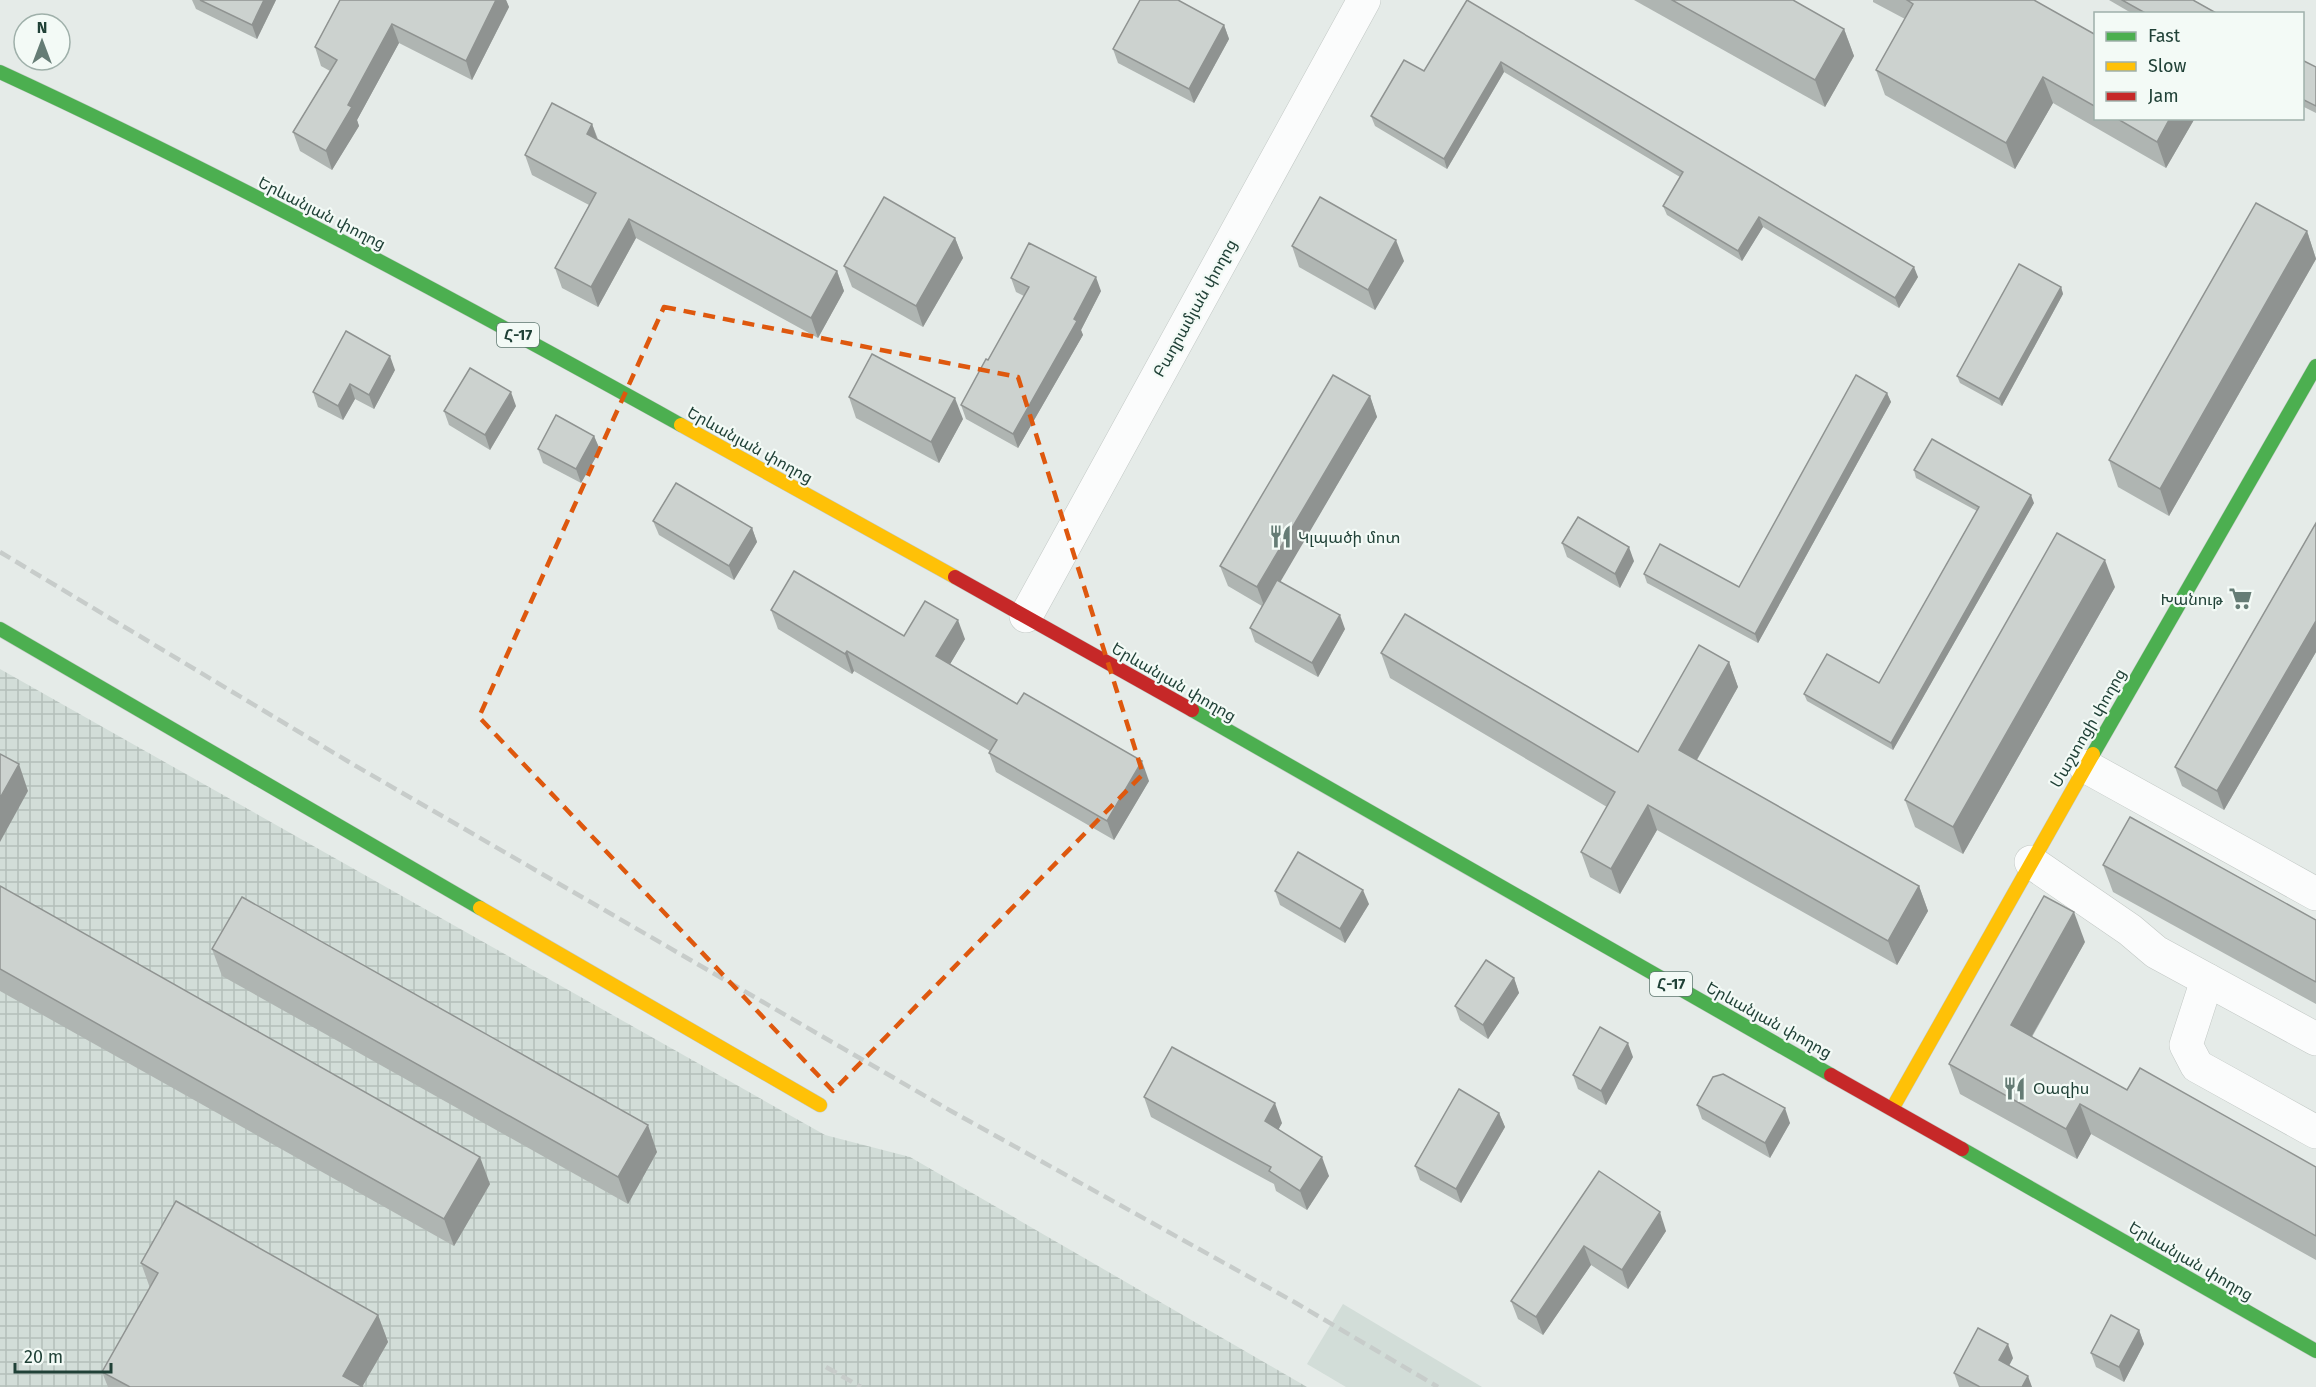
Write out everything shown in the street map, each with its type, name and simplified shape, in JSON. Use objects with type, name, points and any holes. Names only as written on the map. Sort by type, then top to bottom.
[{"type":"main road","name":"Երևանյան փողոց","points":[[0,72],[97,118],[417,280],[1026,616],[2316,1351]]},
{"type":"main road","name":"Մաշտոցի փողոց","points":[[1892,1109],[2085,766],[2316,366]]},
{"type":"main road","points":[[0,629],[819,1105]]},
{"type":"street","name":"Բաղրամյան փողոց","points":[[1026,616],[1364,0]]},
{"type":"street","points":[[2085,766],[2316,894]]},
{"type":"street","points":[[2031,862],[2130,930],[2156,952],[2316,1039]]},
{"type":"street","points":[[2207,980],[2186,1045],[2197,1066],[2316,1132]]},
{"type":"highlighted area","points":[[664,307],[1018,377],[1143,774],[833,1091],[479,717]]},
{"type":"shaded area","points":[[0,669],[825,1135],[910,1157],[1307,1387],[0,1387]]},
{"type":"shaded area","points":[[1343,1304],[1482,1387],[1346,1387],[1307,1364]]},
{"type":"building","points":[[200,0],[264,0],[252,25]]},
{"type":"building","points":[[340,0],[496,0],[466,61],[392,24],[348,105],[352,107],[326,151],[293,132],[337,60],[315,47]]},
{"type":"building","points":[[1140,0],[1178,0],[1224,25],[1189,89],[1113,49]]},
{"type":"building","points":[[1467,0],[1914,267],[1895,298],[1759,217],[1738,251],[1663,206],[1683,172],[1501,62],[1444,159],[1371,116],[1404,60],[1424,71]]},
{"type":"building","points":[[1672,0],[1793,0],[1844,29],[1815,80]]},
{"type":"building","points":[[1907,0],[2034,0],[2094,34],[2094,106],[2043,77],[2006,143],[1876,70],[1913,4]]},
{"type":"building","points":[[2122,0],[2193,0],[2214,12],[2143,12]]},
{"type":"building","points":[[2304,61],[2316,67],[2316,106],[2304,100]]},
{"type":"building","points":[[552,103],[592,124],[587,134],[837,271],[811,318],[629,219],[591,287],[555,268],[596,193],[525,155]]},
{"type":"building","points":[[2119,120],[2169,120],[2157,142]]},
{"type":"building","points":[[884,197],[955,238],[916,306],[844,266]]},
{"type":"building","points":[[1320,197],[1396,240],[1368,290],[1292,246]]},
{"type":"building","points":[[2256,203],[2307,231],[2160,489],[2109,460]]},
{"type":"building","points":[[1029,243],[1096,277],[1074,319],[1077,321],[1013,434],[961,405],[1029,287],[1011,278]]},
{"type":"building","points":[[2019,264],[2061,287],[1999,399],[1957,376]]},
{"type":"building","points":[[346,331],[390,356],[369,395],[350,384],[338,406],[313,392]]},
{"type":"building","points":[[872,354],[955,398],[931,442],[849,397]]},
{"type":"building","points":[[470,368],[511,392],[485,435],[444,411]]},
{"type":"building","points":[[1333,375],[1370,396],[1257,587],[1220,566]]},
{"type":"building","points":[[1856,375],[1887,393],[1755,634],[1644,574],[1660,544],[1739,587]]},
{"type":"building","points":[[556,415],[594,436],[576,469],[538,449]]},
{"type":"building","points":[[1932,439],[2031,495],[1891,743],[1804,694],[1827,654],[1879,683],[1979,507],[1914,470]]},
{"type":"building","points":[[676,483],[752,528],[729,566],[653,521]]},
{"type":"building","points":[[1578,517],[1629,547],[1615,574],[1562,543]]},
{"type":"building","points":[[2316,523],[2316,621],[2217,791],[2175,767]]},
{"type":"building","points":[[2057,533],[2105,560],[1953,827],[1905,800]]},
{"type":"building","points":[[794,571],[904,636],[925,601],[958,620],[936,656],[1017,704],[1024,693],[1142,761],[1107,821],[989,753],[997,740],[847,651],[845,654],[771,610]]},
{"type":"building","points":[[1277,580],[1340,615],[1312,663],[1250,628]]},
{"type":"building","points":[[1405,614],[1638,752],[1699,645],[1729,662],[1679,750],[1919,886],[1888,941],[1648,805],[1611,869],[1581,852],[1615,792],[1381,653]]},
{"type":"building","points":[[0,754],[19,764],[0,798]]},
{"type":"building","points":[[2130,817],[2316,920],[2316,982],[2103,865]]},
{"type":"building","points":[[1298,852],[1363,890],[1340,929],[1275,891]]},
{"type":"building","points":[[0,886],[480,1157],[444,1219],[0,969]]},
{"type":"building","points":[[2044,896],[2074,912],[2011,1025],[2127,1090],[2140,1068],[2316,1167],[2316,1236],[2080,1104],[2066,1129],[1949,1064]]},
{"type":"building","points":[[242,897],[648,1125],[618,1177],[212,949]]},
{"type":"building","points":[[1486,960],[1514,978],[1483,1025],[1455,1006]]},
{"type":"building","points":[[1600,1027],[1628,1043],[1601,1091],[1573,1075]]},
{"type":"building","points":[[1172,1047],[1275,1103],[1265,1121],[1322,1157],[1300,1191],[1269,1171],[1271,1167],[1144,1097]]},
{"type":"building","points":[[1723,1074],[1785,1108],[1765,1143],[1697,1105],[1713,1077]]},
{"type":"building","points":[[1459,1089],[1499,1113],[1456,1189],[1415,1166]]},
{"type":"building","points":[[1599,1171],[1660,1212],[1622,1270],[1584,1246],[1536,1317],[1511,1301]]},
{"type":"building","points":[[176,1201],[378,1315],[343,1376],[363,1387],[130,1387],[102,1372],[158,1273],[141,1263]]},
{"type":"building","points":[[2111,1315],[2139,1330],[2119,1367],[2091,1353]]},
{"type":"building","points":[[1978,1328],[2008,1344],[1999,1360],[2028,1376],[2022,1387],[1980,1387],[1954,1373]]},
{"type":"railway","points":[[0,552],[349,762],[951,1111],[1296,1303],[1438,1387]]},
{"type":"railway","points":[[826,1367],[861,1387]]},
{"type":"traffic: fast","points":[[0,72],[173,155],[344,242],[681,425]]},
{"type":"traffic: fast","points":[[2093,754],[2316,366]]},
{"type":"traffic: fast","points":[[0,629],[480,908]]},
{"type":"traffic: fast","points":[[1192,710],[1831,1075]]},
{"type":"traffic: fast","points":[[1962,1149],[2316,1351]]},
{"type":"traffic: slow","points":[[681,425],[955,577]]},
{"type":"traffic: slow","points":[[1892,1109],[2093,754]]},
{"type":"traffic: slow","points":[[480,908],[820,1105]]},
{"type":"traffic: jam","points":[[955,577],[1192,710]]},
{"type":"traffic: jam","points":[[1831,1075],[1962,1149]]},
{"type":"place","name":"Կլպածի մոտ","points":[[1280,537]]},
{"type":"place","name":"Խանութ","points":[[2241,599]]},
{"type":"place","name":"Օազիս","points":[[2015,1088]]}]
